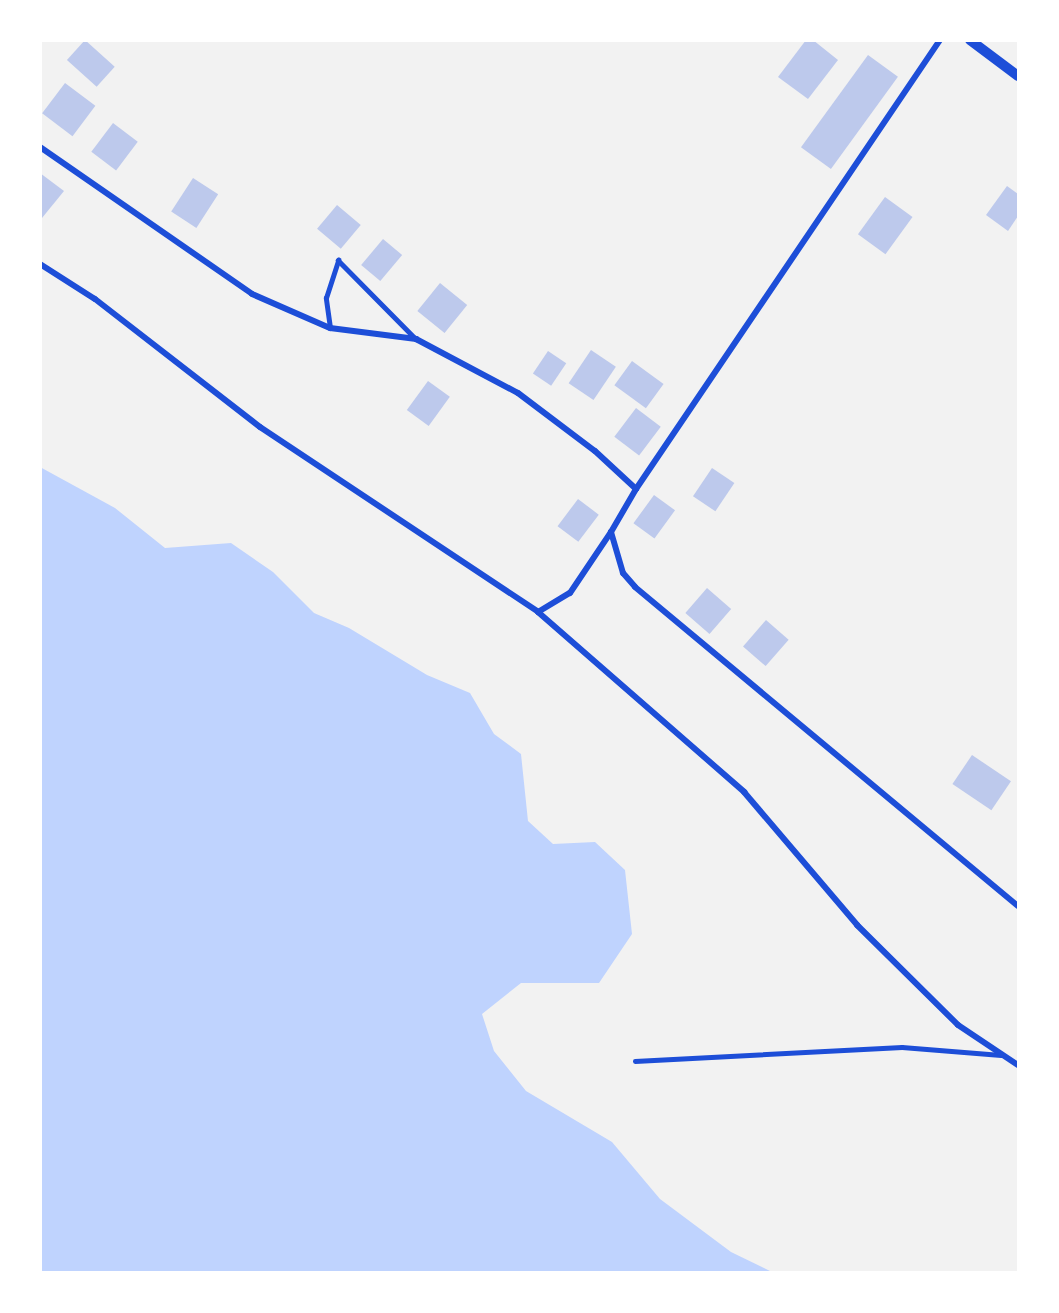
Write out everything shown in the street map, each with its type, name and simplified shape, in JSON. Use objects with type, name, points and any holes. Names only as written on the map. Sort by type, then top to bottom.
[{"type":"street","points":[[537,612],[570,593],[611,532],[636,489],[940,40]]},
{"type":"street","points":[[969,40],[1018,76]]},
{"type":"street","points":[[40,147],[252,294],[330,328],[416,339],[518,393],[595,451],[636,489]]},
{"type":"street","points":[[40,264],[95,299],[260,428],[537,612],[744,792],[857,925],[958,1025],[1018,1065]]},
{"type":"street","points":[[611,532],[623,573],[634,587],[1018,906]]},
{"type":"lane","points":[[330,328],[326,298],[338,260],[416,339]]},
{"type":"lane","points":[[635,1061],[902,1047],[1004,1055]]},
{"type":"water","points":[[40,467],[115,508],[165,548],[231,543],[273,572],[314,613],[349,628],[427,675],[470,693],[494,734],[521,754],[528,821],[553,844],[595,842],[625,870],[632,934],[599,983],[521,983],[482,1014],[494,1051],[526,1091],[612,1142],[660,1199],[731,1252],[772,1272],[41,1272]]},
{"type":"building","points":[[85,40],[115,67],[97,87],[67,60]]},
{"type":"building","points":[[806,40],[813,40],[838,60],[808,99],[778,77]]},
{"type":"building","points":[[868,55],[898,77],[831,169],[801,147]]},
{"type":"building","points":[[65,83],[95,106],[72,136],[42,113]]},
{"type":"building","points":[[113,123],[138,142],[116,170],[91,152]]},
{"type":"building","points":[[40,173],[64,191],[42,218],[40,217]]},
{"type":"building","points":[[193,178],[218,194],[196,228],[171,212]]},
{"type":"building","points":[[1007,186],[1018,194],[1018,216],[1008,231],[986,215]]},
{"type":"building","points":[[885,197],[913,217],[885,254],[858,234]]},
{"type":"building","points":[[337,205],[361,225],[341,249],[317,229]]},
{"type":"building","points":[[383,239],[402,255],[380,281],[361,265]]},
{"type":"building","points":[[440,283],[467,305],[445,333],[417,311]]},
{"type":"building","points":[[591,350],[616,367],[594,400],[569,383]]},
{"type":"building","points":[[548,351],[566,363],[551,386],[533,373]]},
{"type":"building","points":[[632,361],[664,384],[646,408],[614,385]]},
{"type":"building","points":[[428,381],[450,397],[429,426],[407,410]]},
{"type":"building","points":[[636,408],[661,427],[639,455],[614,437]]},
{"type":"building","points":[[712,468],[734,483],[715,511],[693,496]]},
{"type":"building","points":[[654,495],[675,510],[654,539],[633,523]]},
{"type":"building","points":[[578,499],[599,515],[578,542],[558,526]]},
{"type":"building","points":[[707,588],[731,609],[710,634],[685,613]]},
{"type":"building","points":[[766,620],[789,640],[766,666],[743,646]]},
{"type":"building","points":[[972,755],[1011,781],[991,810],[952,784]]}]
